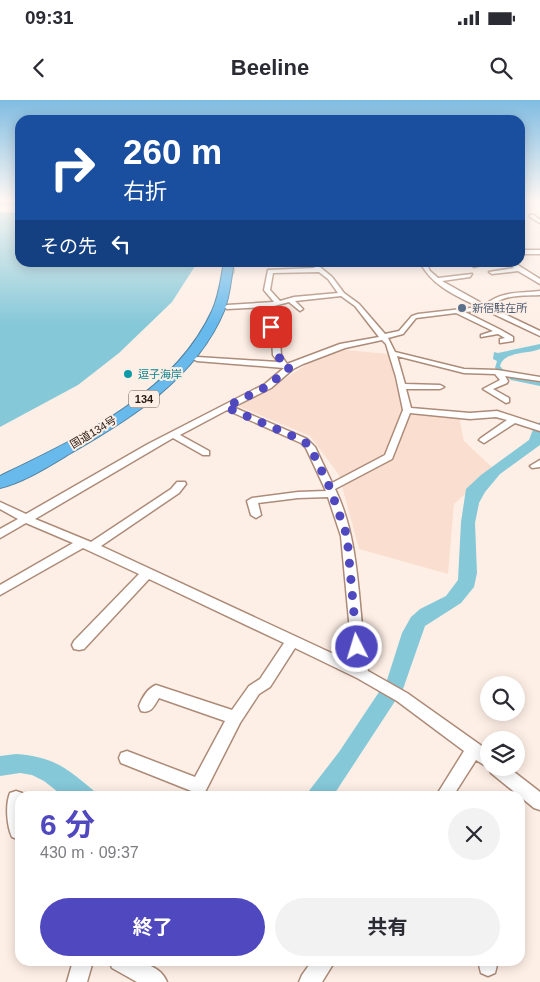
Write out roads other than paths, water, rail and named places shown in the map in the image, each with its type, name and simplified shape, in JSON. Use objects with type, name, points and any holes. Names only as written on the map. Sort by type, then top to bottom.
[{"type":"highway","name":"国道134号","points":[[0,483],[55,454],[122,414],[177,370],[200,343],[213,321],[222,300],[228,267]]},
{"type":"street","points":[[528,252],[540,252]]},
{"type":"street","points":[[528,252],[540,259]]},
{"type":"street","points":[[256,515],[252,501],[332,491],[389,457],[407,410],[403,386],[389,344],[357,305],[342,294],[330,278],[315,267]]},
{"type":"street","points":[[424,267],[435,280],[486,308],[540,334]]},
{"type":"street","points":[[516,267],[540,282]]},
{"type":"street","points":[[492,272],[519,269]]},
{"type":"street","points":[[288,366],[277,355],[276,340],[271,327],[275,304],[267,290],[270,271],[318,270]]},
{"type":"street","points":[[435,280],[470,275]]},
{"type":"street","points":[[197,359],[288,366],[334,349],[401,333],[414,317],[420,315],[486,308],[496,299],[540,293]]},
{"type":"street","points":[[227,307],[275,304],[290,300],[342,294]]},
{"type":"street","points":[[290,300],[300,310]]},
{"type":"street","points":[[458,311],[499,331],[510,339],[503,340]]},
{"type":"street","points":[[483,336],[499,331]]},
{"type":"street","points":[[392,353],[464,371],[498,372],[540,378]]},
{"type":"street","points":[[0,534],[89,481],[268,386],[288,366]]},
{"type":"street","points":[[498,372],[504,378],[504,381],[488,389],[506,400]]},
{"type":"street","points":[[403,386],[440,387]]},
{"type":"street","points":[[226,407],[304,441],[310,447],[332,491],[347,536],[357,647],[362,674]]},
{"type":"street","points":[[407,410],[470,416],[496,414],[537,427]]},
{"type":"street","points":[[484,440],[515,419]]},
{"type":"street","points":[[174,435],[206,453]]},
{"type":"street","points":[[0,591],[87,545],[142,512],[182,484]]},
{"type":"street","points":[[0,505],[26,519],[293,640],[380,683],[480,754]]},
{"type":"street","points":[[79,645],[147,573]]},
{"type":"street","points":[[127,758],[199,786],[235,718],[254,690],[265,683],[293,640]]},
{"type":"street","points":[[146,706],[156,690],[235,718]]},
{"type":"street","points":[[447,791],[474,749]]},
{"type":"street","points":[[507,776],[540,802]]},
{"type":"street","points":[[77,982],[82,966]]},
{"type":"street","points":[[128,966],[157,982]]},
{"type":"street","points":[[310,982],[321,966]]},
{"type":"water","points":[[0,242],[15,242],[15,267],[194,267],[172,302],[119,353],[78,385],[0,427]]},
{"type":"water","points":[[540,344],[540,349],[510,356],[502,361],[500,366],[507,373],[517,377],[540,381],[540,386],[511,380],[495,368],[497,361],[493,359],[494,352],[498,353]]},
{"type":"water","points":[[540,422],[540,445],[500,474],[485,492],[479,503],[475,523],[477,573],[474,587],[461,603],[425,626],[403,689],[336,791],[309,791],[339,752],[387,680],[402,633],[411,617],[420,609],[446,596],[458,580],[461,522],[466,489],[481,475],[529,440],[534,427]]},
{"type":"water","points":[[16,754],[42,758],[53,762],[94,791],[57,791],[32,775],[20,773],[0,776],[0,756]]},
{"type":"tunnel","points":[[221,271],[235,271]]},
{"type":"place","name":"新宿駐在所","points":[[462,308]]},
{"type":"place","name":"逗子海岸","points":[[128,374]]}]
